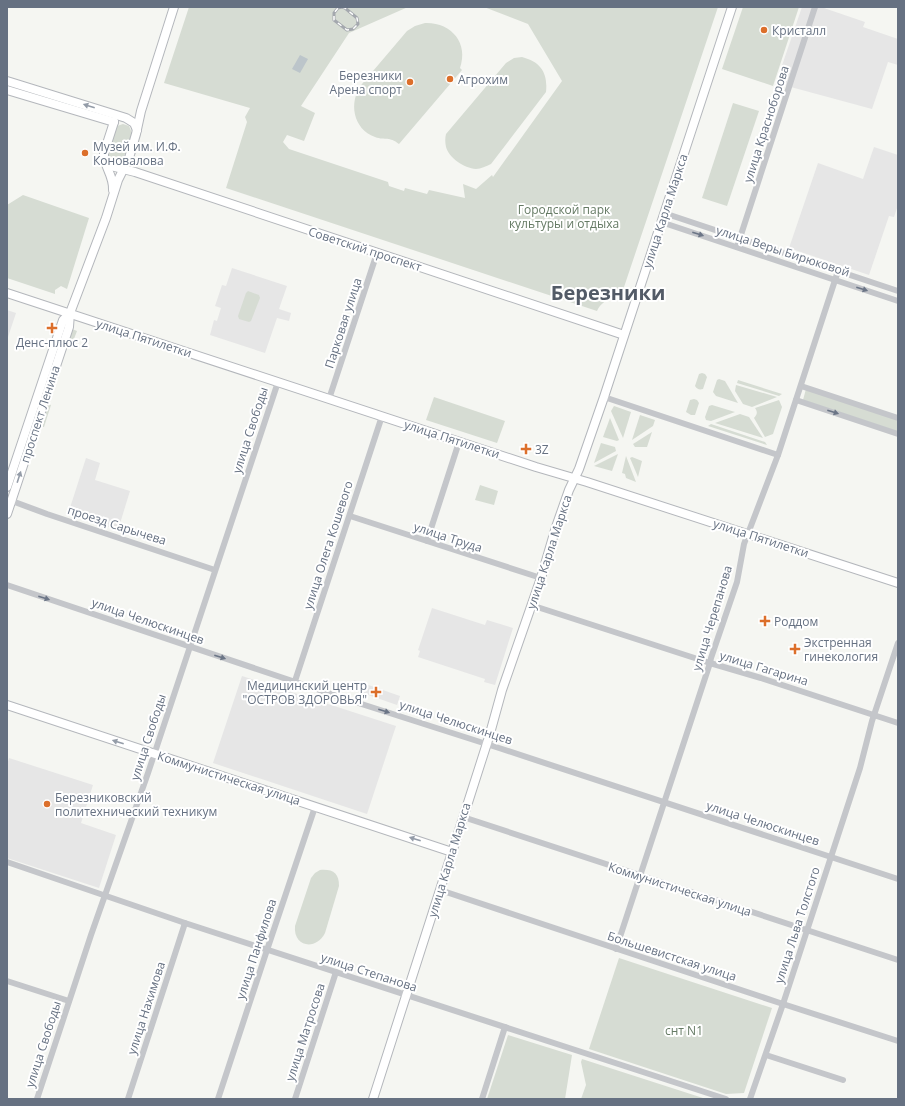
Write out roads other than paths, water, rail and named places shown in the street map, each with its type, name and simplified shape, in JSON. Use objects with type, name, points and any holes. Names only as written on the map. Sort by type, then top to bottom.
[{"type":"main road","name":"проспект Ленина","points":[[7,487],[63,320],[70,313],[76,300],[118,180],[129,158],[141,111],[174,7]]},
{"type":"main road","name":"улица Карла Маркса","points":[[373,1099],[489,737],[502,690],[541,578],[556,527],[569,490],[579,469],[604,397],[732,7]]},
{"type":"main road","points":[[7,81],[126,118],[134,123],[137,130]]},
{"type":"main road","points":[[7,90],[114,122],[138,114],[141,111]]},
{"type":"main road","name":"проспект Ленина","points":[[113,197],[112,178],[105,161],[104,153],[114,122]]},
{"type":"main road","name":"Советский проспект","points":[[107,165],[141,174],[624,335]]},
{"type":"main road","name":"улица Пятилетки","points":[[7,293],[459,442],[898,583]]},
{"type":"main road","name":"проспект Ленина","points":[[7,514],[69,327],[70,313]]},
{"type":"main road","name":"Коммунистическая улица","points":[[7,705],[452,852]]},
{"type":"street","name":"улица Красноборова","points":[[737,247],[815,7]]},
{"type":"street","name":"улица Веры Бирюковой","points":[[664,213],[898,291]]},
{"type":"street","name":"улица Веры Бирюковой","points":[[661,222],[896,300]]},
{"type":"street","name":"Парковая улица","points":[[329,399],[377,253]]},
{"type":"street","name":"улица Черепанова","points":[[616,949],[737,582],[744,544],[778,455],[838,271]]},
{"type":"street","points":[[896,300],[898,291]]},
{"type":"street","name":"улица Свободы","points":[[37,1099],[278,382]]},
{"type":"street","points":[[801,386],[898,418]]},
{"type":"street","points":[[604,397],[778,455]]},
{"type":"street","points":[[796,400],[898,434]]},
{"type":"street","name":"улица Олега Кошевого","points":[[295,681],[382,416]]},
{"type":"street","points":[[427,541],[459,442]]},
{"type":"street","name":"проезд Сарычева","points":[[12,500],[47,514],[215,570]]},
{"type":"street","name":"улица Труда","points":[[350,516],[541,578]]},
{"type":"street","name":"улица Челюскинцев","points":[[7,585],[190,647],[898,879]]},
{"type":"street","name":"улица Гагарина","points":[[531,605],[898,723]]},
{"type":"street","name":"улица Льва Толстого","points":[[750,1099],[783,1004],[860,768],[874,715],[898,643]]},
{"type":"street","name":"улица Панфилова","points":[[218,1099],[316,807]]},
{"type":"street","name":"Коммунистическая улица","points":[[463,817],[898,960]]},
{"type":"street","name":"улица Степанова","points":[[7,862],[185,923],[726,1099]]},
{"type":"street","name":"Большевистская улица","points":[[440,890],[898,1041]]},
{"type":"street","name":"улица Нахимова","points":[[128,1099],[185,923]]},
{"type":"street","name":"улица Матросова","points":[[295,1099],[336,972]]},
{"type":"street","points":[[7,981],[69,1001]]},
{"type":"street","points":[[482,1099],[505,1027]]},
{"type":"street","points":[[766,1054],[844,1080]]},
{"type":"railway","points":[[342,7],[357,18],[358,24],[353,29],[347,30],[334,20],[334,13],[338,8],[342,7]]},
{"type":"place","name":"Кристалл","points":[[764,30]]},
{"type":"place","name":"Агрохим","points":[[450,79]]},
{"type":"place","name":"Березники Арена спорт","points":[[410,82]]},
{"type":"place","name":"Музей им. И.Ф. Коновалова","points":[[85,153]]},
{"type":"place","name":"Денс-плюс 2","points":[[52,328]]},
{"type":"place","name":"3Z","points":[[526,449]]},
{"type":"place","name":"Роддом","points":[[765,621]]},
{"type":"place","name":"Экстренная гинекология","points":[[795,649]]},
{"type":"place","name":"Медицинский центр \"ОСТРОВ ЗДОРОВЬЯ\"","points":[[376,692]]},
{"type":"place","name":"Березниковский политехнический техникум","points":[[47,804]]},
{"type":"district","name":"Березники","points":[[608,292]]},
{"type":"park label","name":"Городской парк культуры и отдыха","points":[[564,216]]},
{"type":"park label","name":"снт N1","points":[[684,1030]]}]
